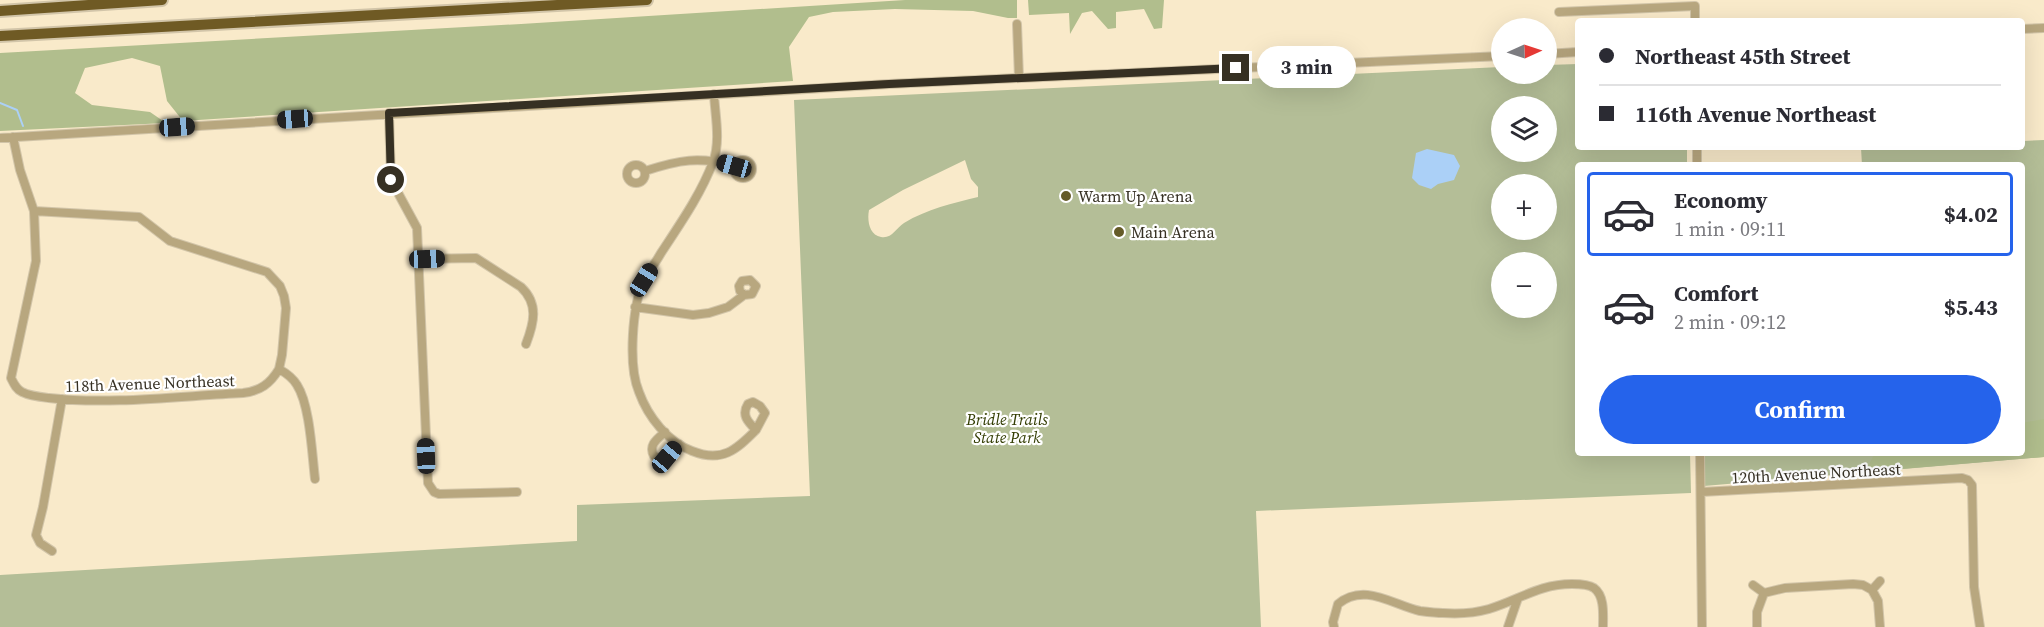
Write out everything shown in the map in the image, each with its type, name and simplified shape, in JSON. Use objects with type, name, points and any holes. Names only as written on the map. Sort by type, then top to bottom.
[{"type":"highway","points":[[0,10],[162,0]]},
{"type":"highway","points":[[0,36],[647,0]]},
{"type":"street","points":[[1559,12],[1695,6],[1695,18]]},
{"type":"street","points":[[1017,24],[1019,78]]},
{"type":"street","points":[[2025,29],[2044,28]]},
{"type":"street","points":[[1557,53],[1575,52]]},
{"type":"street","points":[[0,138],[714,94],[1491,57]]},
{"type":"street","points":[[714,94],[717,147],[714,161],[693,202],[644,280],[635,307],[634,368],[638,391],[648,412],[671,439],[692,451],[716,456],[727,454],[737,449],[756,430]]},
{"type":"street","points":[[389,113],[391,180],[415,223],[419,259],[428,483],[432,490],[439,494],[517,492]]},
{"type":"street","points":[[13,137],[20,170],[34,211],[139,217],[170,241],[259,268],[273,278],[280,286],[285,308],[279,369],[297,384],[302,395],[315,478]]},
{"type":"street","points":[[645,171],[678,161],[700,159],[734,166]]},
{"type":"street","name":"118th Avenue Northeast","points":[[34,211],[36,261],[11,378],[22,392],[62,399],[99,400],[255,392],[272,380],[279,369]]},
{"type":"street","points":[[419,259],[476,258],[521,287],[527,293],[533,306],[532,328],[526,344]]},
{"type":"street","points":[[635,307],[693,315],[728,307],[744,295]]},
{"type":"street","points":[[52,552],[40,543],[36,534],[62,399]]},
{"type":"street","points":[[665,432],[653,445],[654,456],[665,459],[679,444]]},
{"type":"street","points":[[1700,456],[1702,627]]},
{"type":"street","name":"120th Avenue Northeast","points":[[1701,492],[1962,478],[1968,480],[1972,485],[1974,587],[1980,627]]},
{"type":"street","points":[[1872,591],[1880,580]]},
{"type":"street","points":[[1334,627],[1333,622],[1338,604],[1353,595],[1364,594],[1388,599],[1419,611],[1443,613],[1485,610],[1530,591],[1556,584],[1582,584],[1594,588],[1601,597],[1603,627]]},
{"type":"street","points":[[1753,585],[1764,593],[1785,588],[1863,585],[1872,591],[1878,601],[1880,627]]},
{"type":"street","points":[[1757,627],[1757,612],[1764,593]]},
{"type":"street","points":[[1508,627],[1518,598]]},
{"type":"green space","points":[[905,0],[1017,0],[1017,18],[973,11],[895,9],[833,12],[809,17],[789,47],[793,81],[183,121],[167,101],[160,66],[132,58],[85,68],[75,93],[92,105],[150,112],[166,123],[0,131],[0,53]]},
{"type":"green space","points":[[1028,0],[1164,0],[1162,28],[1154,29],[1144,9],[1116,12],[1116,28],[1108,29],[1092,11],[1082,13],[1070,34],[1069,13],[1029,15]]},
{"type":"green space","name":"Bridle Trails State Park","points":[[1575,64],[1575,150],[1687,150],[1687,162],[1575,162],[1575,456],[1690,456],[1691,493],[1256,511],[1261,627],[0,627],[0,575],[577,541],[577,505],[810,496],[794,100],[1491,67],[1491,84],[1557,84],[1557,65]],"holes":[[[965,160],[971,179],[978,187],[978,197],[931,210],[904,223],[894,233],[885,237],[877,236],[871,230],[869,210],[903,190]]]},
{"type":"green space","points":[[2044,140],[2044,457],[1704,486],[1704,456],[2025,456],[2025,162],[1862,162],[1861,150],[2025,150],[2025,141]]},
{"type":"green space","points":[[2044,419],[2044,457],[1865,472],[1873,456],[2025,456],[2025,422]]},
{"type":"water","points":[[1427,149],[1454,155],[1460,166],[1454,180],[1438,184],[1431,189],[1419,185],[1412,178],[1416,153]]},
{"type":"waterway","points":[[0,103],[17,110],[23,126]]},
{"type":"place","name":"Warm Up Arena","points":[[1066,196]]},
{"type":"place","name":"Main Arena","points":[[1119,232]]},
{"type":"route","points":[[391,180],[389,113],[889,84],[1236,68]]}]
